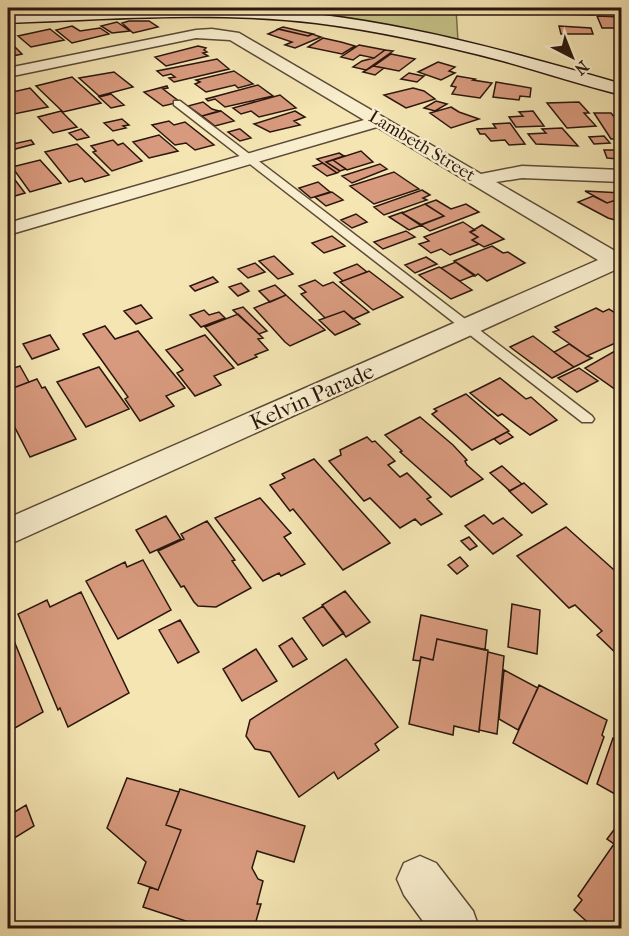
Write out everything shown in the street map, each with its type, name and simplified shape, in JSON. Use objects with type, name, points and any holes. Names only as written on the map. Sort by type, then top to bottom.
[{"type":"main road","points":[[8,19],[98,12],[184,9],[287,16],[391,31],[488,52],[621,90]]},
{"type":"street","name":"Lambeth Street","points":[[8,73],[188,35],[219,33],[247,42],[619,263]]},
{"type":"street","points":[[8,230],[380,121]]},
{"type":"street","points":[[477,180],[522,171],[621,176]]},
{"type":"street","name":"Kelvin Parade","points":[[8,532],[468,327],[619,263]]},
{"type":"street","points":[[420,879],[456,928]]},
{"type":"lane","points":[[177,103],[587,419]]},
{"type":"shaded area","points":[[222,8],[456,8],[458,41],[293,11]]},
{"type":"building","points":[[556,8],[591,8],[594,15],[558,14]]},
{"type":"building","points":[[597,16],[622,17],[622,28],[602,28]]},
{"type":"building","points":[[149,21],[158,27],[133,33],[122,23]]},
{"type":"building","points":[[117,22],[130,31],[112,33],[101,26]]},
{"type":"building","points":[[72,26],[80,31],[100,28],[109,34],[72,43],[56,30]]},
{"type":"building","points":[[559,26],[591,28],[593,34],[561,34]]},
{"type":"building","points":[[283,27],[313,34],[308,36],[278,29]]},
{"type":"building","points":[[50,29],[64,40],[31,47],[18,36]]},
{"type":"building","points":[[279,29],[321,37],[295,48],[285,45],[292,42],[268,34]]},
{"type":"building","points":[[323,38],[355,46],[342,54],[308,47]]},
{"type":"building","points":[[359,45],[385,50],[374,58],[360,55],[353,60],[341,57]]},
{"type":"building","points":[[14,46],[22,54],[8,57],[8,48]]},
{"type":"building","points":[[198,46],[206,48],[204,50],[207,52],[203,53],[208,56],[166,66],[155,57]]},
{"type":"building","points":[[385,50],[393,51],[366,70],[353,67],[362,61],[374,58]]},
{"type":"building","points":[[391,54],[415,59],[399,71],[374,66]]},
{"type":"building","points":[[217,59],[229,69],[174,82],[169,78],[175,77],[171,74],[163,76],[157,71]]},
{"type":"building","points":[[438,62],[455,67],[449,71],[455,73],[441,80],[418,72]]},
{"type":"building","points":[[373,66],[384,68],[375,75],[363,72]]},
{"type":"building","points":[[234,71],[253,84],[238,88],[235,85],[206,92],[195,84],[200,82],[196,80]]},
{"type":"building","points":[[114,72],[133,87],[99,96],[79,78]]},
{"type":"building","points":[[409,73],[424,76],[417,82],[401,79]]},
{"type":"building","points":[[457,76],[492,83],[480,98],[452,94],[456,87],[451,86]]},
{"type":"building","points":[[72,77],[101,103],[63,112],[36,86]]},
{"type":"building","points":[[496,82],[531,88],[530,97],[520,96],[519,100],[493,97]]},
{"type":"building","points":[[258,85],[273,96],[225,107],[215,99],[208,101],[206,99]]},
{"type":"building","points":[[167,86],[168,88],[163,89],[180,102],[163,106],[144,92]]},
{"type":"building","points":[[30,88],[48,107],[14,114],[8,107],[8,93]]},
{"type":"building","points":[[413,88],[424,91],[435,99],[406,108],[384,95]]},
{"type":"building","points":[[111,94],[124,105],[111,108],[99,97]]},
{"type":"building","points":[[280,95],[296,108],[259,117],[251,111],[241,114],[233,108]]},
{"type":"building","points":[[436,101],[447,104],[435,111],[424,108]]},
{"type":"building","points":[[203,102],[219,111],[202,116],[188,106]]},
{"type":"building","points":[[579,102],[589,113],[584,113],[596,126],[567,128],[547,103]]},
{"type":"building","points":[[451,107],[479,119],[451,128],[430,113]]},
{"type":"building","points":[[61,111],[77,127],[53,133],[38,117]]},
{"type":"building","points":[[221,111],[234,121],[215,126],[202,116]]},
{"type":"building","points":[[295,111],[305,117],[294,121],[300,125],[270,132],[254,124]]},
{"type":"building","points":[[533,111],[544,126],[516,127],[509,117],[523,116],[519,112]]},
{"type":"building","points":[[594,113],[611,113],[616,119],[622,119],[622,139],[611,139]]},
{"type":"building","points":[[122,119],[129,125],[123,126],[126,128],[113,131],[104,123]]},
{"type":"building","points":[[169,121],[174,125],[185,122],[214,145],[195,150],[186,143],[175,145],[152,125]]},
{"type":"building","points":[[510,123],[525,144],[509,145],[505,140],[491,141],[485,134],[480,134],[477,129],[496,128],[493,124]]},
{"type":"building","points":[[562,128],[578,146],[536,144],[528,134],[546,133],[542,129]]},
{"type":"building","points":[[81,129],[89,137],[77,140],[69,133]]},
{"type":"building","points":[[240,129],[251,138],[240,141],[228,132]]},
{"type":"building","points":[[159,135],[178,151],[149,158],[133,142]]},
{"type":"building","points":[[604,136],[610,143],[594,144],[589,137]]},
{"type":"building","points":[[31,140],[34,144],[8,151],[8,145]]},
{"type":"building","points":[[113,140],[118,145],[123,143],[142,161],[112,171],[93,152],[96,151],[91,146]]},
{"type":"building","points":[[77,144],[109,175],[85,182],[82,178],[69,182],[45,152]]},
{"type":"building","points":[[604,150],[615,150],[618,159],[607,158]]},
{"type":"building","points":[[361,151],[373,162],[347,170],[333,160]]},
{"type":"building","points":[[339,153],[344,156],[326,162],[340,171],[337,173],[317,159]]},
{"type":"building","points":[[40,160],[61,183],[30,192],[12,167]]},
{"type":"building","points":[[333,160],[346,169],[340,171],[326,162]]},
{"type":"building","points":[[323,163],[337,173],[327,176],[313,166]]},
{"type":"building","points":[[380,164],[387,169],[352,183],[342,176]]},
{"type":"building","points":[[8,172],[12,176],[25,193],[8,198]]},
{"type":"building","points":[[394,172],[419,189],[374,204],[350,186]]},
{"type":"building","points":[[318,182],[330,192],[311,198],[299,188]]},
{"type":"building","points":[[422,190],[430,195],[423,198],[427,200],[384,215],[374,207]]},
{"type":"building","points":[[585,191],[622,193],[622,198],[607,203]]},
{"type":"building","points":[[332,192],[343,200],[326,206],[315,197]]},
{"type":"building","points":[[593,196],[607,203],[622,198],[622,222],[608,218],[578,202]]},
{"type":"building","points":[[436,200],[451,209],[466,204],[479,212],[430,231],[421,225],[444,216],[425,204]]},
{"type":"building","points":[[425,204],[444,216],[420,225],[402,213]]},
{"type":"building","points":[[403,212],[422,225],[409,230],[389,217]]},
{"type":"building","points":[[356,214],[367,222],[352,228],[341,220]]},
{"type":"building","points":[[463,222],[475,230],[470,232],[478,237],[472,240],[479,244],[450,255],[441,249],[431,253],[419,244],[429,241],[424,237]]},
{"type":"building","points":[[482,225],[504,239],[484,247],[472,240],[478,237],[470,232]]},
{"type":"building","points":[[406,231],[415,237],[383,249],[374,242]]},
{"type":"building","points":[[332,236],[345,246],[324,253],[312,243]]},
{"type":"building","points":[[492,246],[503,253],[508,252],[525,263],[487,281],[478,274],[475,276],[454,261]]},
{"type":"building","points":[[274,256],[293,274],[278,279],[259,261]]},
{"type":"building","points":[[426,257],[437,264],[415,273],[405,265]]},
{"type":"building","points":[[456,262],[475,275],[460,281],[441,268]]},
{"type":"building","points":[[255,263],[265,272],[248,278],[238,269]]},
{"type":"building","points":[[357,264],[367,272],[343,281],[334,273]]},
{"type":"building","points":[[439,267],[472,290],[451,299],[419,275]]},
{"type":"building","points":[[369,271],[403,297],[373,310],[340,282]]},
{"type":"building","points":[[213,277],[218,282],[195,291],[190,286]]},
{"type":"building","points":[[315,280],[323,286],[333,282],[369,312],[353,319],[344,311],[325,318],[301,294],[306,292],[299,286]]},
{"type":"building","points":[[241,283],[249,291],[238,296],[229,287]]},
{"type":"building","points":[[275,285],[286,295],[270,302],[259,291]]},
{"type":"building","points":[[286,295],[325,330],[290,346],[285,342],[254,308]]},
{"type":"building","points":[[141,305],[152,318],[136,324],[124,311]]},
{"type":"building","points":[[243,307],[267,331],[259,334],[233,310]]},
{"type":"building","points":[[596,308],[603,312],[609,309],[622,317],[622,340],[587,356],[553,332],[559,330],[555,327]]},
{"type":"building","points":[[204,310],[209,315],[219,312],[225,318],[201,327],[190,315]]},
{"type":"building","points":[[344,311],[360,324],[335,335],[319,320]]},
{"type":"building","points":[[238,314],[263,338],[258,339],[268,350],[238,365],[205,327]]},
{"type":"building","points":[[105,326],[115,339],[138,331],[185,388],[166,396],[174,406],[140,421],[125,399],[128,397],[83,334]]},
{"type":"building","points":[[50,335],[59,349],[32,359],[23,344]]},
{"type":"building","points":[[205,335],[234,368],[214,376],[221,385],[195,396],[177,373],[183,370],[166,350]]},
{"type":"building","points":[[533,336],[574,367],[552,378],[510,347]]},
{"type":"building","points":[[569,344],[592,358],[574,367],[554,352]]},
{"type":"building","points":[[622,347],[622,390],[619,392],[585,368]]},
{"type":"building","points":[[20,366],[29,382],[8,390],[8,370]]},
{"type":"building","points":[[99,367],[129,409],[86,427],[57,382]]},
{"type":"building","points":[[579,368],[598,381],[577,392],[558,378]]},
{"type":"building","points":[[500,378],[526,399],[531,397],[557,420],[530,435],[502,414],[498,416],[470,393]]},
{"type":"building","points":[[37,379],[42,388],[45,387],[76,439],[30,457],[8,414],[8,390]]},
{"type":"building","points":[[466,394],[509,431],[472,450],[432,414],[437,411],[434,409]]},
{"type":"building","points":[[420,417],[453,445],[467,460],[465,461],[467,465],[483,479],[451,497],[400,452],[402,451],[385,435]]},
{"type":"building","points":[[507,432],[513,437],[500,444],[494,439]]},
{"type":"building","points":[[367,437],[372,442],[375,441],[395,461],[388,465],[400,477],[407,473],[431,497],[427,499],[442,514],[421,525],[415,519],[400,528],[370,498],[364,501],[329,461],[341,455],[340,450]]},
{"type":"building","points":[[314,459],[390,543],[343,570],[293,509],[290,511],[270,485],[285,478],[282,474]]},
{"type":"building","points":[[502,466],[522,484],[510,491],[490,473]]},
{"type":"building","points":[[524,483],[547,504],[532,513],[509,491]]},
{"type":"building","points":[[260,498],[291,533],[284,537],[305,564],[281,576],[279,573],[263,581],[215,518]]},
{"type":"building","points":[[484,515],[493,524],[503,518],[522,535],[493,554],[465,526]]},
{"type":"building","points":[[166,516],[181,539],[150,553],[136,530]]},
{"type":"building","points":[[207,521],[235,560],[232,561],[251,588],[216,607],[198,606],[184,586],[181,587],[158,551],[184,539],[181,534]]},
{"type":"building","points":[[566,527],[622,577],[622,659],[597,635],[602,631],[575,605],[569,608],[517,556]]},
{"type":"building","points":[[469,537],[477,546],[470,550],[461,541]]},
{"type":"building","points":[[460,557],[468,566],[457,574],[448,565]]},
{"type":"building","points":[[143,560],[171,610],[118,639],[86,581],[125,562],[127,567]]},
{"type":"building","points":[[345,591],[370,622],[346,637],[322,605]]},
{"type":"building","points":[[81,592],[129,693],[68,727],[60,708],[58,710],[18,614],[47,600],[50,607]]},
{"type":"building","points":[[512,604],[540,610],[537,654],[508,647]]},
{"type":"building","points":[[323,606],[344,633],[323,646],[303,618]]},
{"type":"building","points":[[421,615],[487,630],[485,650],[437,639],[433,660],[421,657],[420,661],[413,660]]},
{"type":"building","points":[[180,620],[199,652],[178,663],[159,630]]},
{"type":"building","points":[[8,626],[43,712],[8,732]]},
{"type":"building","points":[[292,638],[307,659],[293,667],[279,646]]},
{"type":"building","points":[[437,639],[488,650],[479,732],[454,726],[453,735],[409,724],[421,657],[433,660]]},
{"type":"building","points":[[256,649],[277,681],[242,701],[223,669]]},
{"type":"building","points":[[488,652],[504,656],[497,734],[479,730]]},
{"type":"building","points":[[346,659],[398,727],[375,744],[379,750],[338,779],[334,772],[299,797],[270,752],[255,749],[246,736],[250,720]]},
{"type":"building","points":[[504,670],[538,688],[518,730],[499,719]]},
{"type":"building","points":[[539,685],[607,720],[602,735],[604,737],[587,784],[513,743]]},
{"type":"building","points":[[613,738],[622,743],[622,798],[597,784]]},
{"type":"building","points":[[127,778],[179,792],[166,825],[181,830],[158,890],[138,883],[146,862],[107,828]]},
{"type":"building","points":[[180,789],[305,826],[294,862],[257,851],[252,868],[258,879],[263,881],[257,904],[261,904],[254,928],[207,928],[143,907],[150,887],[158,890],[181,830],[166,825]]},
{"type":"building","points":[[26,805],[34,826],[8,842],[8,816]]},
{"type":"building","points":[[622,819],[622,928],[594,928],[574,910],[582,900],[578,896],[614,844],[607,839]]}]
